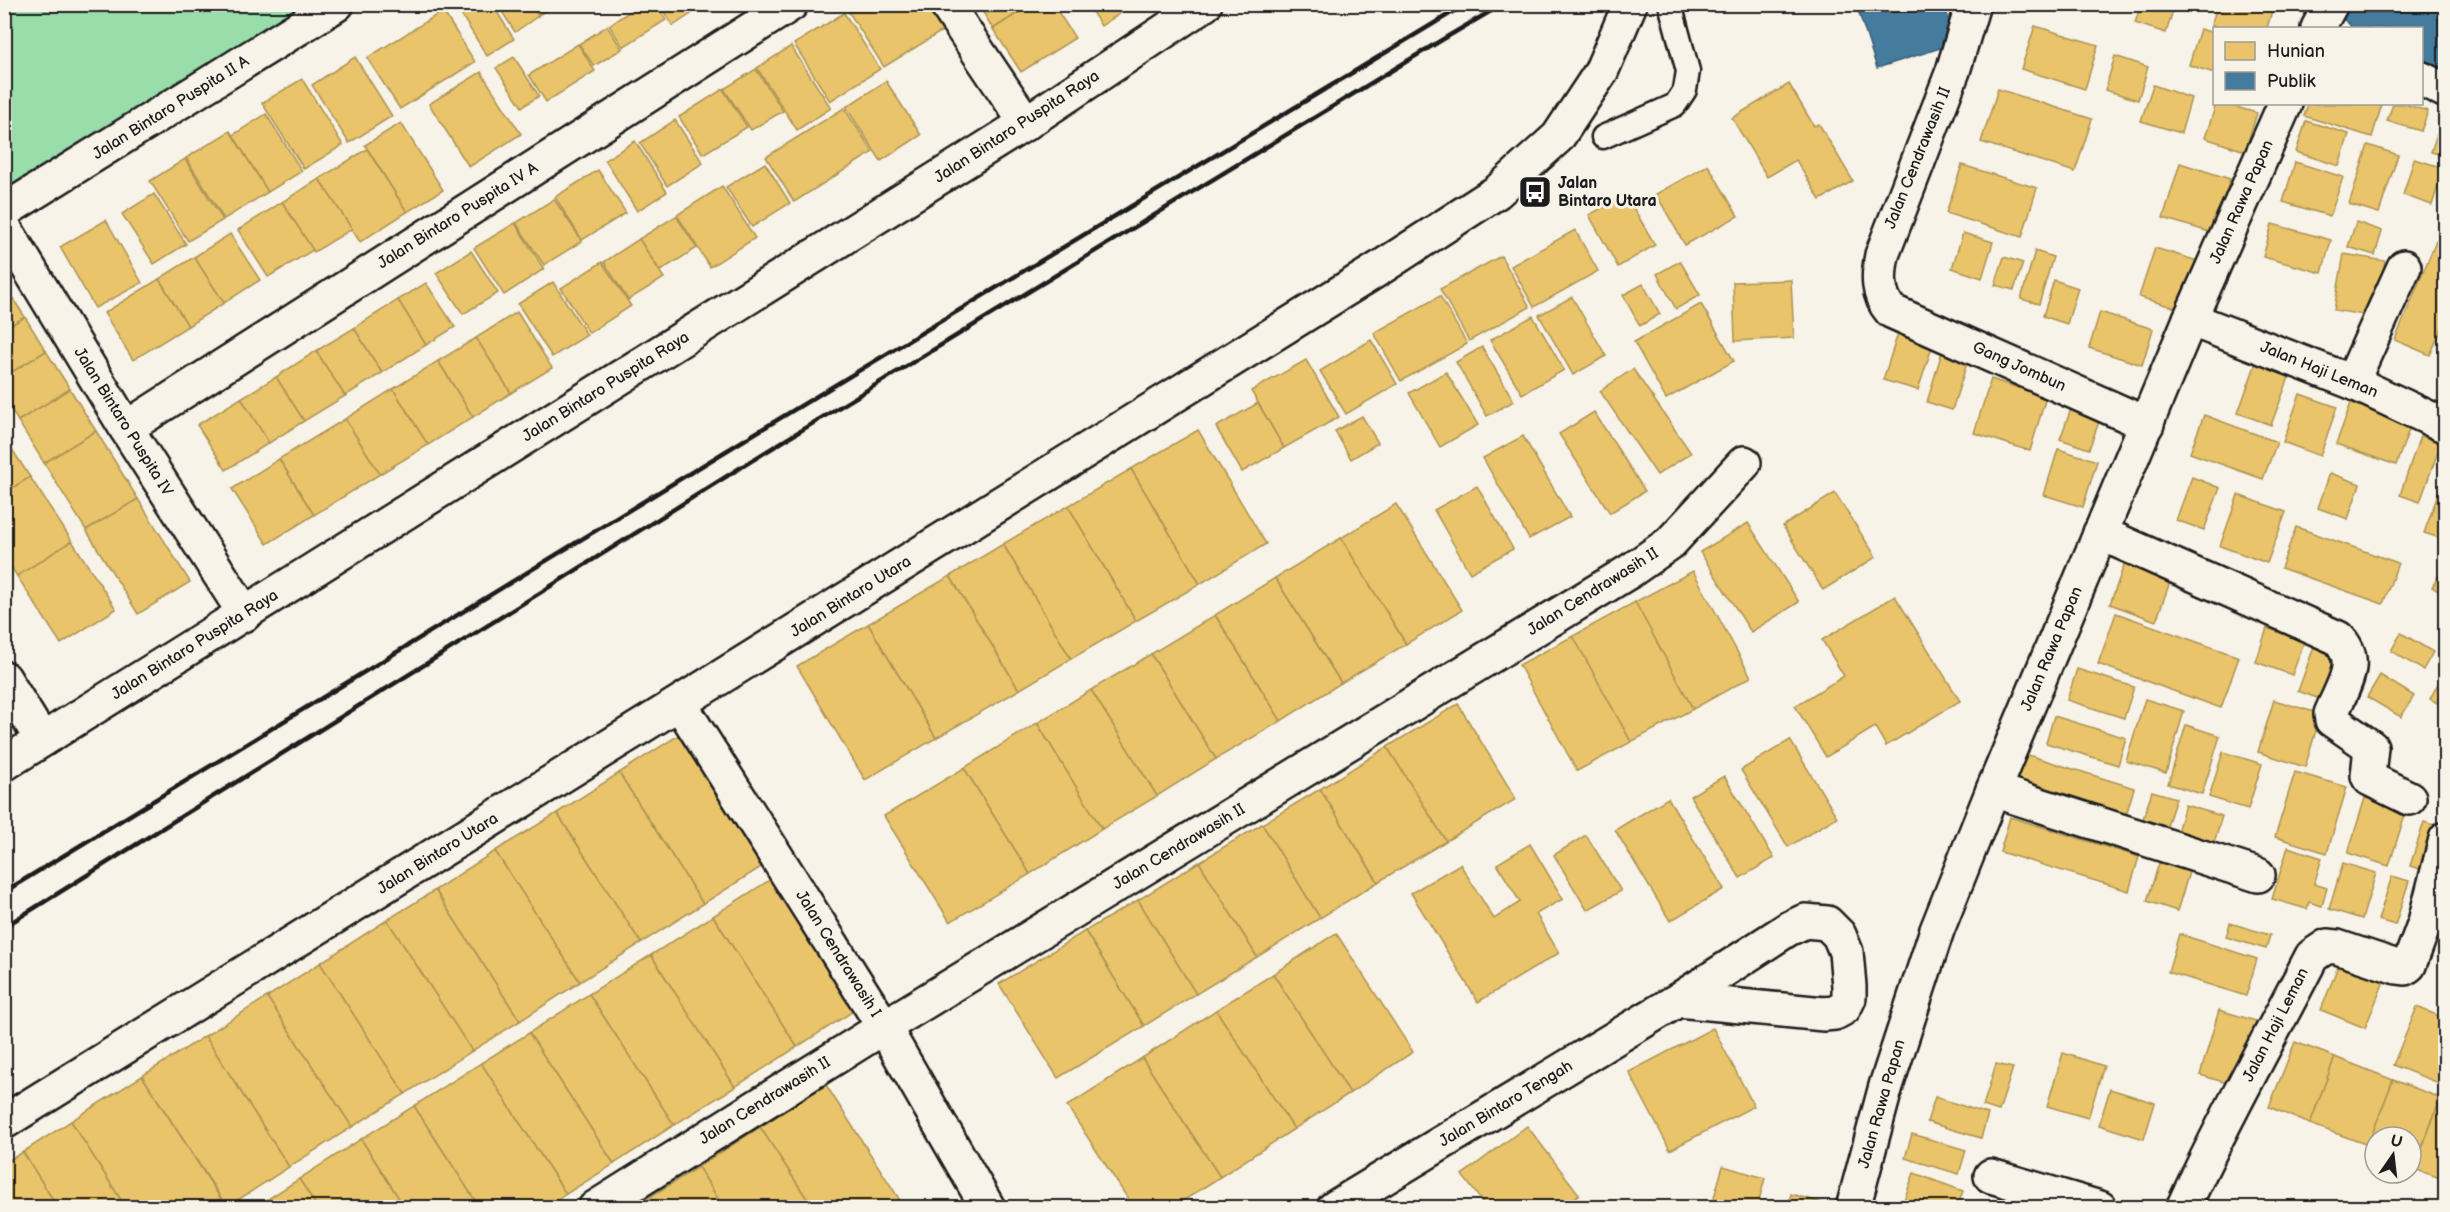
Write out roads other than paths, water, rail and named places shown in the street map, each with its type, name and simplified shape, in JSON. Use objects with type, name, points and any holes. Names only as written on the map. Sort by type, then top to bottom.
[{"type":"street","name":"Jalan Bintaro Puspita II A","points":[[4,211],[337,4]]},
{"type":"street","name":"Jalan Bintaro Puspita IV A","points":[[126,428],[791,4]]},
{"type":"street","points":[[946,4],[1026,123]]},
{"type":"street","name":"Jalan Bintaro Puspita Raya","points":[[4,764],[1026,123],[1205,4]]},
{"type":"street","name":"Jalan Bintaro Utara","points":[[4,1122],[680,704],[1360,280],[1497,192],[1558,137],[1600,72],[1630,4]]},
{"type":"street","name":"Jalan Cendrawasih II","points":[[1891,311],[1880,291],[1879,273],[1882,255],[1953,71],[1973,4]]},
{"type":"street","points":[[2423,80],[2445,91]]},
{"type":"street","name":"Jalan Rawa Papan","points":[[1853,1208],[1886,1086],[1937,930],[1993,790],[2190,319],[2285,105]]},
{"type":"street","name":"Jalan Bintaro Puspita IV","points":[[4,227],[126,428],[245,614]]},
{"type":"street","points":[[2352,382],[2404,267]]},
{"type":"street","name":"Gang Jombun","points":[[1891,311],[2147,424]]},
{"type":"street","name":"Jalan Haji Leman","points":[[2190,319],[2352,382],[2445,426]]},
{"type":"street","name":"Jalan Cendrawasih II","points":[[595,1208],[884,1027],[1630,571],[1670,543],[1744,463]]},
{"type":"street","points":[[2100,533],[2338,638],[2349,651],[2351,665],[2331,714],[2332,720],[2371,747],[2368,776],[2370,779],[2409,798]]},
{"type":"street","points":[[4,678],[42,740]]},
{"type":"street","name":"Jalan Cendrawasih I","points":[[680,704],[884,1027],[988,1208]]},
{"type":"street","points":[[1993,790],[2258,875]]},
{"type":"street","name":"Jalan Haji Leman","points":[[2183,1208],[2207,1155],[2312,956],[2327,946],[2337,947],[2397,967],[2404,968],[2409,965],[2425,922],[2445,839]]},
{"type":"street","name":"Jalan Bintaro Tengah","points":[[1334,1208],[1678,1000],[1788,928],[1804,921],[1827,923],[1839,935],[1846,952],[1849,998],[1844,1008],[1835,1013],[1810,1013],[1678,1000]]},
{"type":"street","points":[[1991,1176],[2100,1208]]},
{"type":"lane","points":[[1603,137],[1675,105],[1685,90],[1688,71],[1670,4]]},
{"type":"railway","points":[[4,892],[749,437],[1466,4]]},
{"type":"railway","points":[[4,927],[764,453],[1503,4]]},
{"type":"place","name":"Jalan Bintaro Utara","points":[[1535,192]]}]
